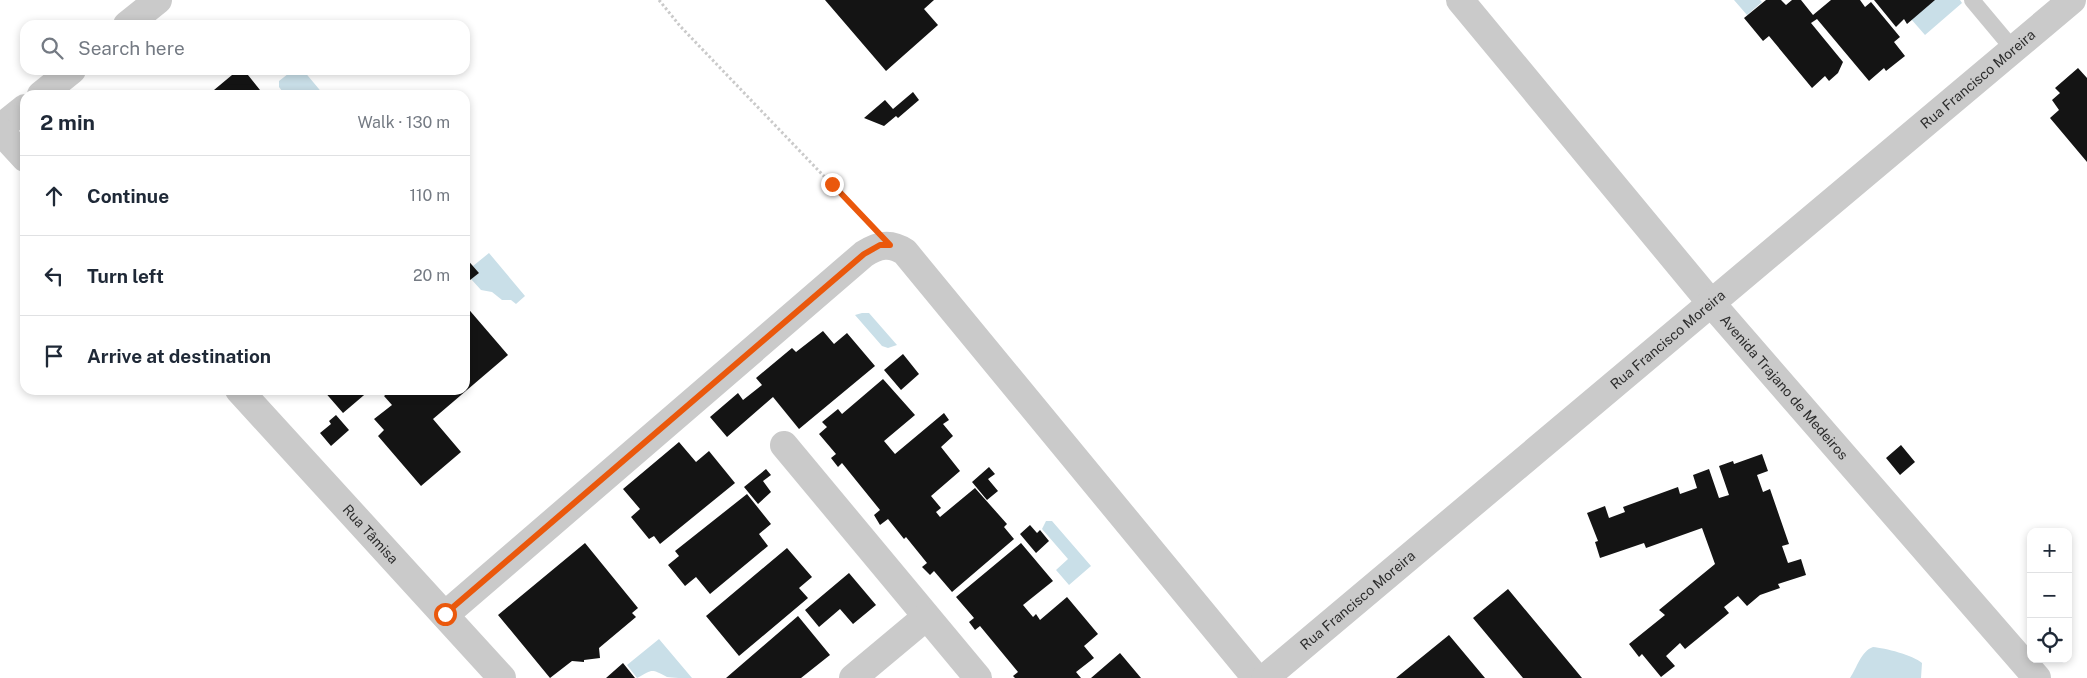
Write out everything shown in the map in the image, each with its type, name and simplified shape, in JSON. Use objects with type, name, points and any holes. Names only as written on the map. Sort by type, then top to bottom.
[{"type":"street","points":[[133,20],[158,0]]},
{"type":"street","name":"Avenida Trajano de Medeiros","points":[[1460,0],[1711,303],[2037,678]]},
{"type":"street","name":"Rua Francisco Moreira","points":[[1265,678],[2072,0]]},
{"type":"street","points":[[47,90],[66,75]]},
{"type":"street","points":[[20,112],[0,130],[20,152]]},
{"type":"street","points":[[445,614],[864,254],[880,245],[890,245],[905,252],[1256,678]]},
{"type":"street","name":"Rua Tâmisa","points":[[244,395],[502,678]]},
{"type":"street","points":[[784,445],[978,678]]},
{"type":"street","points":[[853,678],[926,617]]},
{"type":"lane","points":[[1972,0],[2013,50]]},
{"type":"path","points":[[660,0],[680,26],[890,245]]},
{"type":"water","points":[[1734,0],[1760,0],[1762,2],[1747,15]]},
{"type":"water","points":[[1934,0],[1960,0],[1962,3],[1925,35],[1911,19]]},
{"type":"water","points":[[287,75],[307,75],[320,90],[281,90],[279,81]]},
{"type":"water","points":[[489,253],[525,296],[516,304],[511,300],[502,300],[492,292],[481,290],[471,279],[479,273],[473,266]]},
{"type":"water","points":[[869,313],[897,345],[888,348],[882,346],[855,315]]},
{"type":"water","points":[[1046,521],[1052,521],[1091,566],[1069,585],[1056,570],[1068,559],[1042,529]]},
{"type":"water","points":[[659,639],[692,678],[667,677],[652,671],[637,678],[627,665]]},
{"type":"water","points":[[1873,647],[1899,652],[1918,660],[1922,663],[1921,678],[1850,678],[1862,656]]},
{"type":"building","points":[[825,0],[934,0],[924,9],[938,25],[886,71]]},
{"type":"building","points":[[1766,0],[1781,0],[1786,5],[1792,0],[1801,0],[1813,15],[1831,0],[1860,0],[1865,7],[1871,2],[1900,37],[1894,42],[1905,56],[1886,71],[1884,68],[1869,81],[1817,19],[1811,23],[1843,62],[1838,73],[1829,81],[1825,76],[1812,88],[1769,36],[1763,41],[1744,18]]},
{"type":"building","points":[[1874,0],[1935,0],[1907,24],[1904,19],[1896,27]]},
{"type":"building","points":[[2078,68],[2087,78],[2087,162],[2050,118],[2059,110],[2052,100],[2060,93],[2055,88]]},
{"type":"building","points":[[232,75],[248,75],[260,90],[214,90]]},
{"type":"building","points":[[913,92],[919,100],[898,118],[896,116],[884,126],[864,118],[885,100],[893,109]]},
{"type":"building","points":[[470,263],[479,273],[470,280]]},
{"type":"building","points":[[470,311],[508,355],[470,387]]},
{"type":"building","points":[[823,331],[834,344],[847,333],[875,366],[799,429],[773,397],[727,437],[710,417],[738,393],[743,400],[762,385],[756,378],[792,348],[796,352]]},
{"type":"building","points":[[903,354],[919,374],[901,390],[884,370]]},
{"type":"building","points":[[883,379],[915,415],[884,441],[895,454],[944,413],[949,420],[943,424],[953,436],[941,447],[960,471],[931,496],[941,508],[936,512],[940,517],[975,488],[1007,524],[1004,527],[1014,539],[952,592],[934,571],[930,575],[922,567],[927,563],[906,537],[904,539],[888,519],[880,525],[874,515],[880,510],[842,463],[838,467],[831,458],[836,454],[819,434],[827,427],[822,422],[838,409],[842,414]]},
{"type":"building","points":[[327,395],[364,395],[343,413]]},
{"type":"building","points":[[461,395],[433,419],[461,452],[421,486],[378,436],[384,430],[374,419],[392,405],[384,396]]},
{"type":"building","points":[[336,415],[349,430],[331,446],[320,433],[331,424],[329,421]]},
{"type":"building","points":[[679,442],[696,462],[709,451],[735,483],[660,544],[654,536],[649,539],[631,517],[640,509],[623,489]]},
{"type":"building","points":[[1901,445],[1915,462],[1900,475],[1886,458]]},
{"type":"building","points":[[1762,454],[1768,471],[1757,475],[1763,492],[1770,489],[1789,544],[1782,546],[1788,563],[1801,559],[1806,575],[1778,584],[1780,588],[1760,595],[1747,606],[1738,596],[1724,607],[1729,613],[1685,649],[1680,643],[1666,656],[1675,666],[1661,677],[1642,654],[1639,657],[1629,644],[1665,615],[1659,610],[1715,564],[1702,528],[1646,548],[1644,543],[1600,558],[1595,542],[1598,541],[1587,513],[1605,506],[1609,518],[1625,512],[1623,507],[1678,487],[1680,494],[1697,488],[1693,475],[1709,469],[1719,498],[1729,495],[1719,466],[1733,461],[1734,464]]},
{"type":"building","points":[[989,467],[995,474],[988,479],[998,491],[987,500],[972,482]]},
{"type":"building","points":[[766,469],[771,475],[763,481],[771,492],[758,504],[744,487]]},
{"type":"building","points":[[747,494],[771,524],[759,534],[768,546],[710,594],[696,577],[685,586],[668,565],[679,556],[675,551]]},
{"type":"building","points":[[1030,525],[1037,533],[1040,530],[1049,541],[1036,553],[1020,534]]},
{"type":"building","points":[[585,543],[638,608],[632,613],[636,617],[599,648],[600,658],[584,660],[584,662],[572,661],[550,678],[498,615]]},
{"type":"building","points":[[1021,543],[1053,581],[1023,605],[1033,617],[1036,614],[1040,620],[1067,597],[1098,634],[1084,646],[1094,658],[1076,672],[1081,678],[1015,678],[1013,676],[1018,672],[980,626],[975,630],[969,622],[974,618],[956,597]]},
{"type":"building","points":[[787,548],[812,577],[799,588],[808,598],[739,656],[706,616]]},
{"type":"building","points":[[849,573],[876,605],[853,624],[840,609],[819,627],[805,610]]},
{"type":"building","points":[[1508,589],[1582,678],[1523,678],[1473,618]]},
{"type":"building","points":[[798,616],[830,655],[801,678],[726,678]]},
{"type":"building","points":[[1449,635],[1485,678],[1396,678]]},
{"type":"building","points":[[1120,653],[1141,678],[1091,678]]},
{"type":"building","points":[[623,663],[635,678],[606,678]]},
{"type":"route","points":[[445,614],[864,254],[880,245],[890,245],[832,184]]}]
